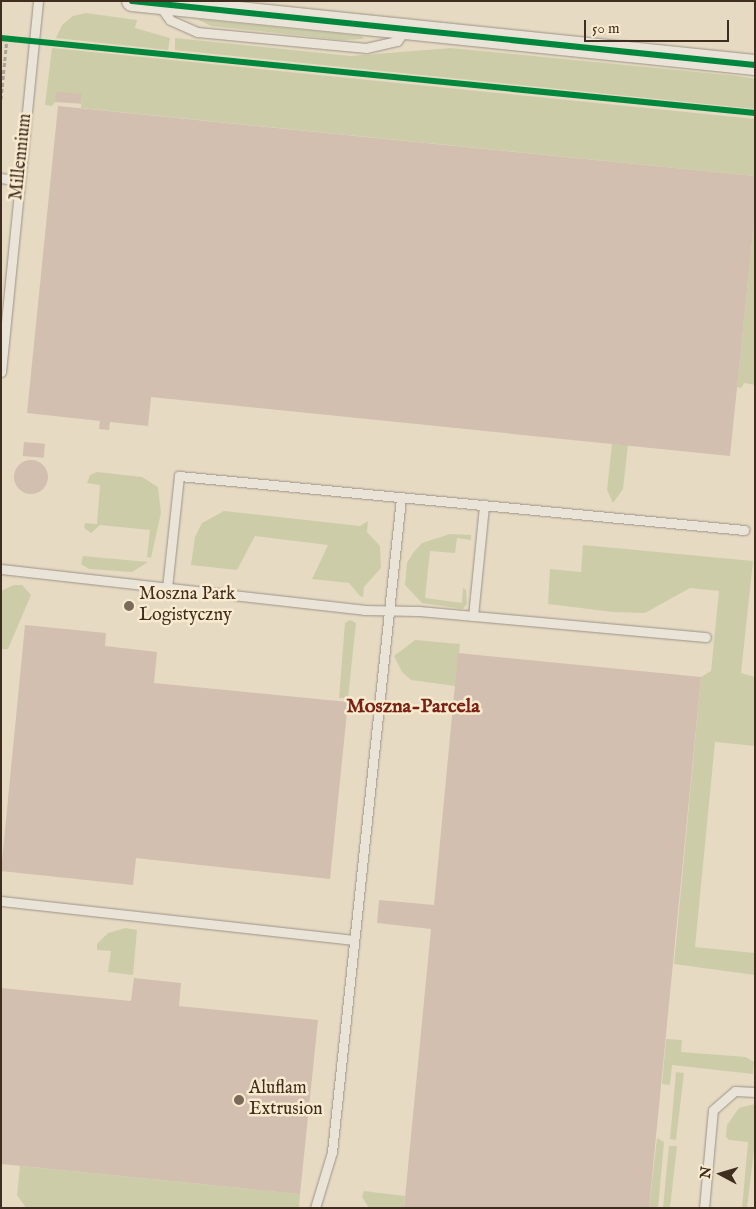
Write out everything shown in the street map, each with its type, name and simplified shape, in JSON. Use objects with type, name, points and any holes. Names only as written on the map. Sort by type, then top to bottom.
[{"type":"street","points":[[132,1],[755,65]]},
{"type":"lane","name":"Millennium","points":[[1,372],[38,1]]},
{"type":"lane","points":[[1,178],[20,181]]},
{"type":"lane","points":[[167,588],[179,476],[744,530]]},
{"type":"lane","points":[[315,1208],[332,1152],[352,940],[401,498]]},
{"type":"lane","points":[[473,616],[484,506]]},
{"type":"lane","points":[[1,569],[387,611],[473,616],[706,637]]},
{"type":"lane","points":[[1,901],[352,940]]},
{"type":"lane","points":[[704,1208],[713,1110],[735,1091],[755,1092]]},
{"type":"path","points":[[1,99],[7,38]]},
{"type":"green space","points":[[86,13],[137,20],[135,28],[170,38],[168,50],[56,38],[62,25],[73,16]]},
{"type":"green space","points":[[197,19],[362,36],[364,39],[342,40],[211,26]]},
{"type":"green space","points":[[175,38],[351,56],[451,48],[738,76],[755,79],[755,109],[175,50]]},
{"type":"green space","points":[[52,48],[755,119],[755,176],[81,108],[82,94],[55,102],[52,106],[45,105]]},
{"type":"green space","points":[[755,212],[755,385],[744,383],[741,388],[737,387]]},
{"type":"green space","points":[[612,444],[628,445],[623,489],[613,503],[607,490]]},
{"type":"green space","points":[[97,472],[142,477],[158,487],[161,513],[151,558],[147,557],[150,530],[100,525],[91,533],[84,528],[85,523],[97,524],[100,485],[87,483],[90,475]]},
{"type":"green space","points":[[224,511],[360,526],[368,521],[367,532],[380,546],[381,568],[364,587],[363,597],[349,583],[312,579],[328,545],[255,536],[237,570],[191,565],[195,537],[202,523]]},
{"type":"green space","points":[[450,534],[471,535],[471,540],[457,538],[455,553],[430,551],[425,598],[462,603],[463,588],[466,590],[467,604],[463,609],[422,603],[405,585],[407,563],[413,553],[422,543]]},
{"type":"green space","points":[[583,545],[753,561],[741,673],[755,677],[755,746],[715,742],[695,947],[755,953],[755,975],[674,964],[701,677],[711,671],[719,591],[690,588],[645,613],[613,612],[548,604],[550,569],[581,572]]},
{"type":"green space","points":[[83,556],[148,562],[132,572],[89,569],[81,564]]},
{"type":"green space","points":[[14,585],[22,585],[31,595],[8,649],[2,649],[1,591]]},
{"type":"green space","points":[[350,620],[356,623],[348,698],[339,698],[345,623]]},
{"type":"green space","points":[[415,640],[460,644],[455,686],[411,680],[402,672],[394,656]]},
{"type":"green space","points":[[126,928],[137,930],[133,975],[108,972],[111,951],[97,950],[97,944],[108,933]]},
{"type":"green space","points":[[666,1039],[682,1040],[681,1052],[746,1057],[754,1062],[753,1074],[672,1065],[670,1085],[662,1084]]},
{"type":"green space","points":[[676,1072],[684,1073],[676,1140],[670,1139]]},
{"type":"green space","points":[[755,1104],[755,1142],[747,1208],[742,1208],[748,1142],[729,1140],[726,1137],[727,1125],[739,1108]]},
{"type":"green space","points":[[657,1138],[664,1142],[658,1208],[649,1208]]},
{"type":"green space","points":[[669,1146],[677,1146],[670,1208],[663,1208]]},
{"type":"green space","points":[[20,1166],[300,1194],[299,1208],[26,1208],[17,1195]]},
{"type":"green space","points":[[364,1191],[405,1196],[404,1208],[369,1208],[362,1197]]},
{"type":"building","points":[[56,92],[82,94],[81,104],[55,102]]},
{"type":"building","points":[[58,106],[755,176],[755,212],[730,456],[151,397],[148,426],[110,422],[109,430],[99,429],[100,421],[27,413]]},
{"type":"building","points":[[24,442],[45,444],[44,458],[23,456]]},
{"type":"building","points":[[31,460],[38,461],[43,465],[47,470],[47,484],[43,489],[38,493],[31,494],[24,493],[19,489],[15,484],[14,477],[15,470],[19,465],[24,461]]},
{"type":"building","points":[[25,625],[106,633],[105,646],[157,652],[154,683],[348,702],[330,879],[136,858],[133,885],[1,871]]},
{"type":"building","points":[[458,653],[701,677],[649,1208],[404,1208],[431,929],[377,923],[379,900],[434,905]]},
{"type":"building","points":[[134,978],[181,983],[179,1006],[318,1020],[300,1194],[1,1164],[1,988],[131,1001]]},
{"type":"cycle path","points":[[132,1],[755,65]]},
{"type":"cycle path","points":[[1,38],[755,113]]},
{"type":"place","name":"Moszna Park Logistyczny","points":[[129,606]]},
{"type":"place","name":"Aluflam Extrusion","points":[[239,1100]]},
{"type":"district","name":"Moszna-Parcela","points":[[413,706]]}]
